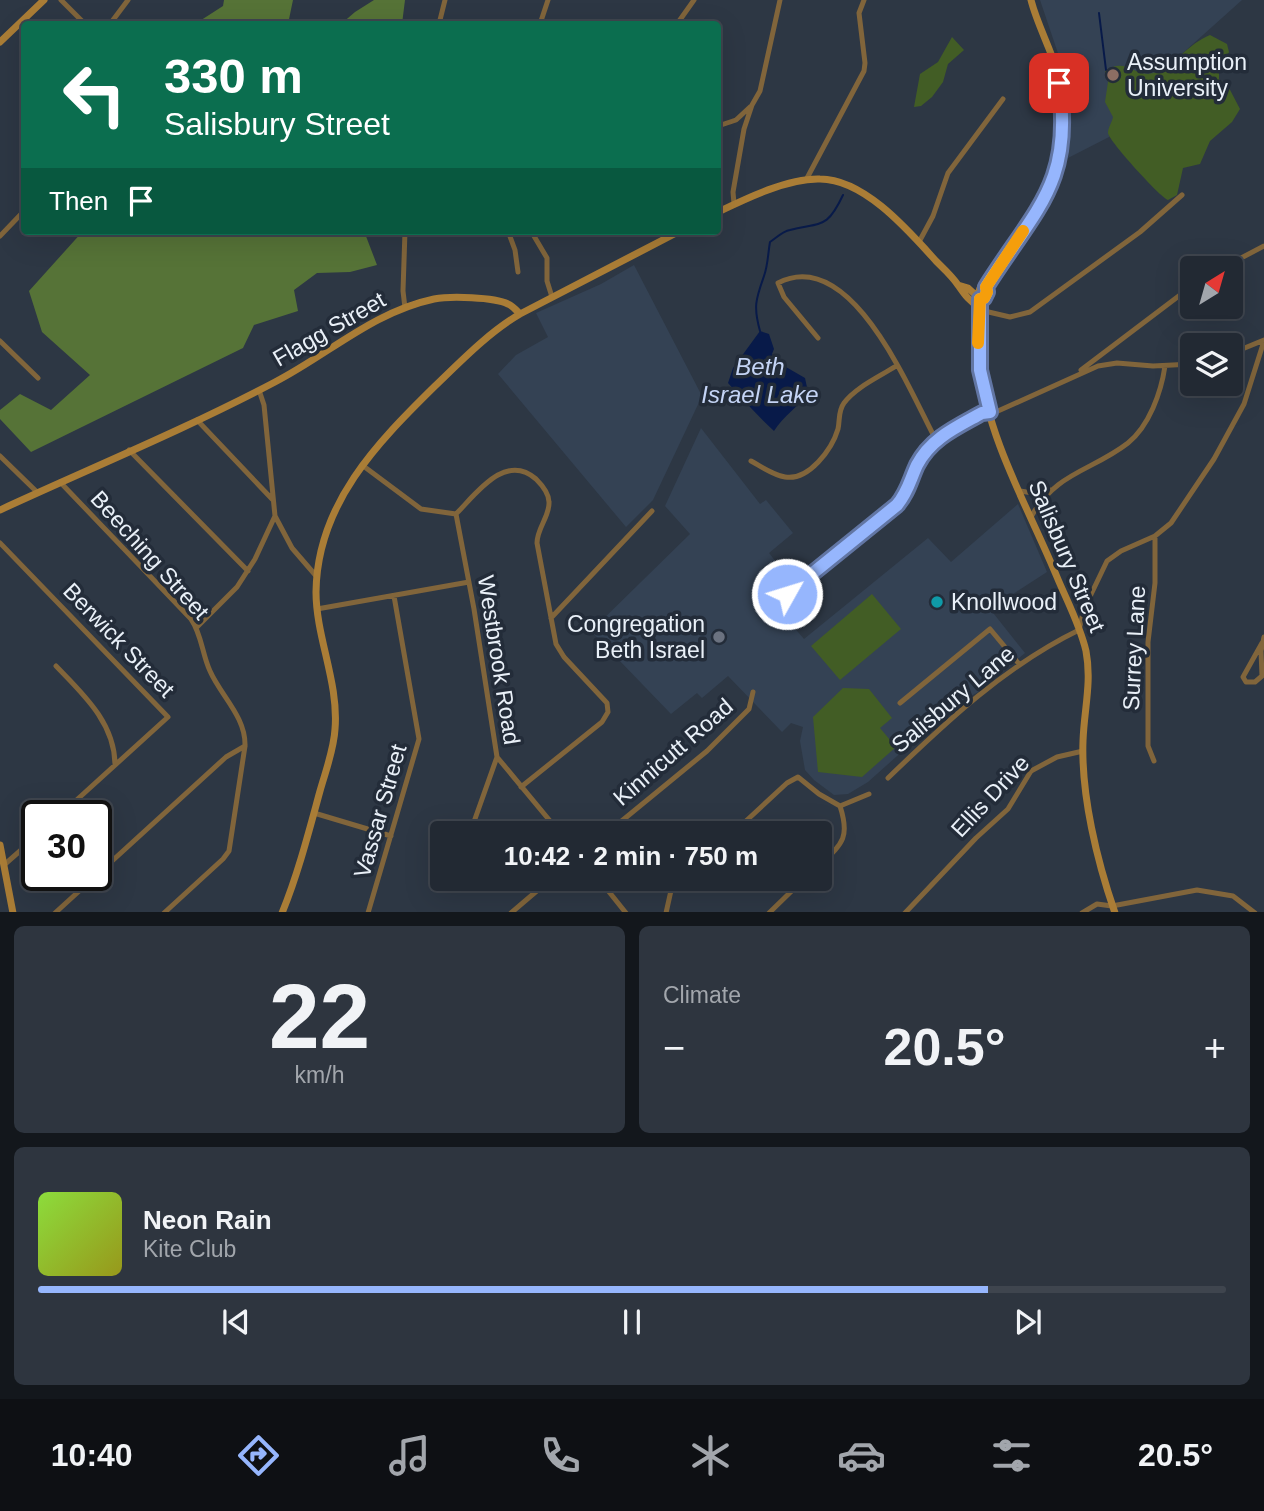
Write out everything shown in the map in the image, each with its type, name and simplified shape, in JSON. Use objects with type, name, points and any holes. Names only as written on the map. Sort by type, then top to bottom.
[{"type":"street","points":[[22,21],[44,0]]},
{"type":"street","points":[[61,0],[82,21]]},
{"type":"street","points":[[112,21],[128,0]]},
{"type":"street","points":[[440,21],[445,0]]},
{"type":"street","points":[[541,21],[548,0]]},
{"type":"street","points":[[679,21],[694,0]]},
{"type":"street","points":[[734,204],[737,162],[752,105],[760,91],[780,0]]},
{"type":"street","points":[[806,180],[864,71],[859,16],[863,0]]},
{"type":"street","name":"Salisbury Street","points":[[1031,0],[1058,77],[1063,116],[1061,150],[1048,192],[986,287],[980,288],[980,370],[990,412],[1086,651],[1090,681],[1083,751],[1092,831],[1113,909]]},
{"type":"street","points":[[0,42],[21,22]]},
{"type":"street","points":[[919,242],[933,216],[948,173],[1003,99]]},
{"type":"street","points":[[721,125],[736,120],[752,105]]},
{"type":"street","points":[[721,210],[806,180],[830,180],[853,187],[888,212],[958,285],[968,288],[980,306],[1014,317],[1035,309],[1140,232],[1182,195]]},
{"type":"street","points":[[0,236],[21,214]]},
{"type":"street","points":[[405,235],[405,308]]},
{"type":"street","points":[[509,235],[518,272]]},
{"type":"street","points":[[533,235],[547,258],[547,281],[552,297]]},
{"type":"street","points":[[282,912],[314,813],[335,728],[334,705],[317,610],[317,577],[321,552],[334,510],[362,465],[384,437],[444,377],[495,332],[520,314],[672,235]]},
{"type":"street","points":[[1243,257],[1264,246]]},
{"type":"street","points":[[818,338],[784,297],[778,283],[790,279],[814,280],[838,289],[869,320],[936,440]]},
{"type":"street","points":[[1073,376],[1180,295]]},
{"type":"street","name":"Flagg Street","points":[[0,510],[259,390],[312,362],[380,317],[436,298],[507,303],[520,314]]},
{"type":"street","points":[[1243,349],[1264,340]]},
{"type":"street","points":[[1079,630],[1087,601],[1107,561],[1121,551],[1155,536],[1171,523],[1228,436],[1244,404],[1264,340]]},
{"type":"street","points":[[0,341],[38,379]]},
{"type":"street","points":[[787,594],[897,505],[910,487],[917,466],[936,440],[982,413],[998,411],[1073,376],[1111,363],[1180,365]]},
{"type":"street","points":[[751,461],[783,477],[792,477],[806,471],[820,460],[831,445],[839,426],[841,407],[848,398],[896,366]]},
{"type":"street","points":[[1031,517],[1051,490],[1136,436],[1143,428],[1154,403],[1165,366]]},
{"type":"street","points":[[259,390],[264,405],[275,516],[292,548],[317,577]]},
{"type":"street","points":[[197,420],[273,499]]},
{"type":"street","points":[[129,450],[248,572]]},
{"type":"street","points":[[0,456],[38,493]]},
{"type":"street","points":[[362,465],[421,509],[456,514],[491,479],[504,471],[525,472],[543,486],[549,497],[550,505],[538,529],[537,543],[558,649],[604,699],[608,712],[598,725],[521,787]]},
{"type":"street","name":"Beeching Street","points":[[60,482],[197,627],[212,675],[242,725],[246,746],[227,855],[164,912]]},
{"type":"street","points":[[1020,491],[1033,493],[1051,490]]},
{"type":"street","points":[[551,618],[652,511]]},
{"type":"street","name":"Westbrook Road","points":[[456,514],[497,757],[550,821]]},
{"type":"street","points":[[197,627],[229,596],[248,572],[275,516]]},
{"type":"street","name":"Surrey Lane","points":[[1154,761],[1148,746],[1148,642],[1155,583],[1155,536]]},
{"type":"street","name":"Berwick Street","points":[[0,543],[168,716],[77,800]]},
{"type":"street","points":[[317,610],[469,582]]},
{"type":"street","name":"Vassar Street","points":[[368,912],[417,752],[419,733],[394,596]]},
{"type":"street","points":[[900,703],[990,629],[1019,664]]},
{"type":"street","name":"Salisbury Lane","points":[[888,778],[929,739],[1019,664],[1079,630]]},
{"type":"street","points":[[1263,640],[1262,676],[1255,682],[1246,682],[1243,677],[1263,640]]},
{"type":"street","points":[[55,666],[96,708],[115,753],[115,765]]},
{"type":"street","name":"Kinnicutt Road","points":[[622,821],[730,729],[749,709],[753,692]]},
{"type":"street","points":[[55,912],[226,757],[246,746]]},
{"type":"street","name":"Ellis Drive","points":[[905,912],[976,838],[1008,809],[1031,771],[1057,757],[1083,751]]},
{"type":"street","points":[[474,821],[497,757]]},
{"type":"street","points":[[746,821],[787,783],[798,778],[841,806],[846,828],[844,838],[832,852]]},
{"type":"street","points":[[841,806],[869,794]]},
{"type":"street","points":[[314,813],[391,836]]},
{"type":"street","points":[[0,845],[3,872],[13,912]]},
{"type":"street","points":[[3,872],[21,852]]},
{"type":"street","points":[[1082,912],[1097,904],[1113,909],[1197,890],[1233,896],[1255,912]]},
{"type":"street","points":[[511,912],[536,891]]},
{"type":"street","points":[[609,891],[626,912]]},
{"type":"street","points":[[666,912],[671,891]]},
{"type":"street","points":[[769,912],[791,891]]},
{"type":"shaded area","name":"Assumption University","points":[[1040,0],[1242,0],[1165,69],[1109,137],[1068,158],[1070,113],[1067,80]]},
{"type":"shaded area","points":[[634,265],[702,396],[653,500],[626,527],[498,374],[516,355],[548,337],[536,313],[601,284]]},
{"type":"shaded area","points":[[701,428],[760,504],[766,500],[793,533],[769,553],[791,581],[797,578],[804,589],[779,610],[804,639],[928,538],[951,562],[1018,504],[1047,572],[990,609],[1025,653],[980,691],[953,706],[868,782],[848,794],[834,795],[805,770],[800,741],[803,727],[791,723],[782,732],[728,676],[702,698],[697,693],[671,714],[591,631],[690,534],[665,506]]},
{"type":"green space","points":[[224,0],[293,0],[289,21],[200,21],[223,6]]},
{"type":"green space","points":[[374,0],[405,0],[402,21],[344,21]]},
{"type":"green space","points":[[1210,35],[1227,44],[1229,52],[1219,79],[1229,88],[1240,109],[1232,122],[1210,141],[1200,164],[1183,168],[1177,195],[1168,200],[1135,168],[1108,133],[1113,117],[1105,102],[1108,82],[1105,71],[1112,67],[1125,66],[1141,73],[1153,73]]},
{"type":"green space","points":[[952,37],[964,50],[948,64],[943,82],[932,97],[921,106],[914,107],[920,74],[938,62]]},
{"type":"green space","points":[[79,235],[366,235],[377,265],[350,272],[317,273],[294,290],[298,311],[254,325],[243,348],[31,452],[0,419],[0,410],[20,394],[51,410],[90,375],[42,332],[29,291]]},
{"type":"green space","points":[[872,594],[901,629],[840,680],[811,646]]},
{"type":"green space","points":[[843,688],[869,689],[892,718],[880,728],[896,747],[862,777],[818,772],[813,717]]},
{"type":"water","name":"Beth Israel Lake","points":[[760,331],[769,334],[774,349],[772,354],[779,363],[805,378],[808,392],[774,431],[728,383],[733,368]]},
{"type":"waterway","points":[[1099,13],[1106,70]]},
{"type":"waterway","points":[[760,331],[756,303],[770,242],[787,231],[828,219],[843,195]]},
{"type":"slow traffic","points":[[978,343],[980,299],[984,298],[986,287],[1023,231]]},
{"type":"place","name":"Assumption University","points":[[1113,75]]},
{"type":"place","name":"Knollwood","points":[[937,602]]},
{"type":"place","name":"Congregation Beth Israel","points":[[719,637]]},
{"type":"route","points":[[787,594],[897,505],[910,487],[917,466],[936,440],[982,413],[990,412],[980,370],[980,299],[984,298],[986,287],[1052,183],[1059,161],[1063,127],[1059,83]]}]
